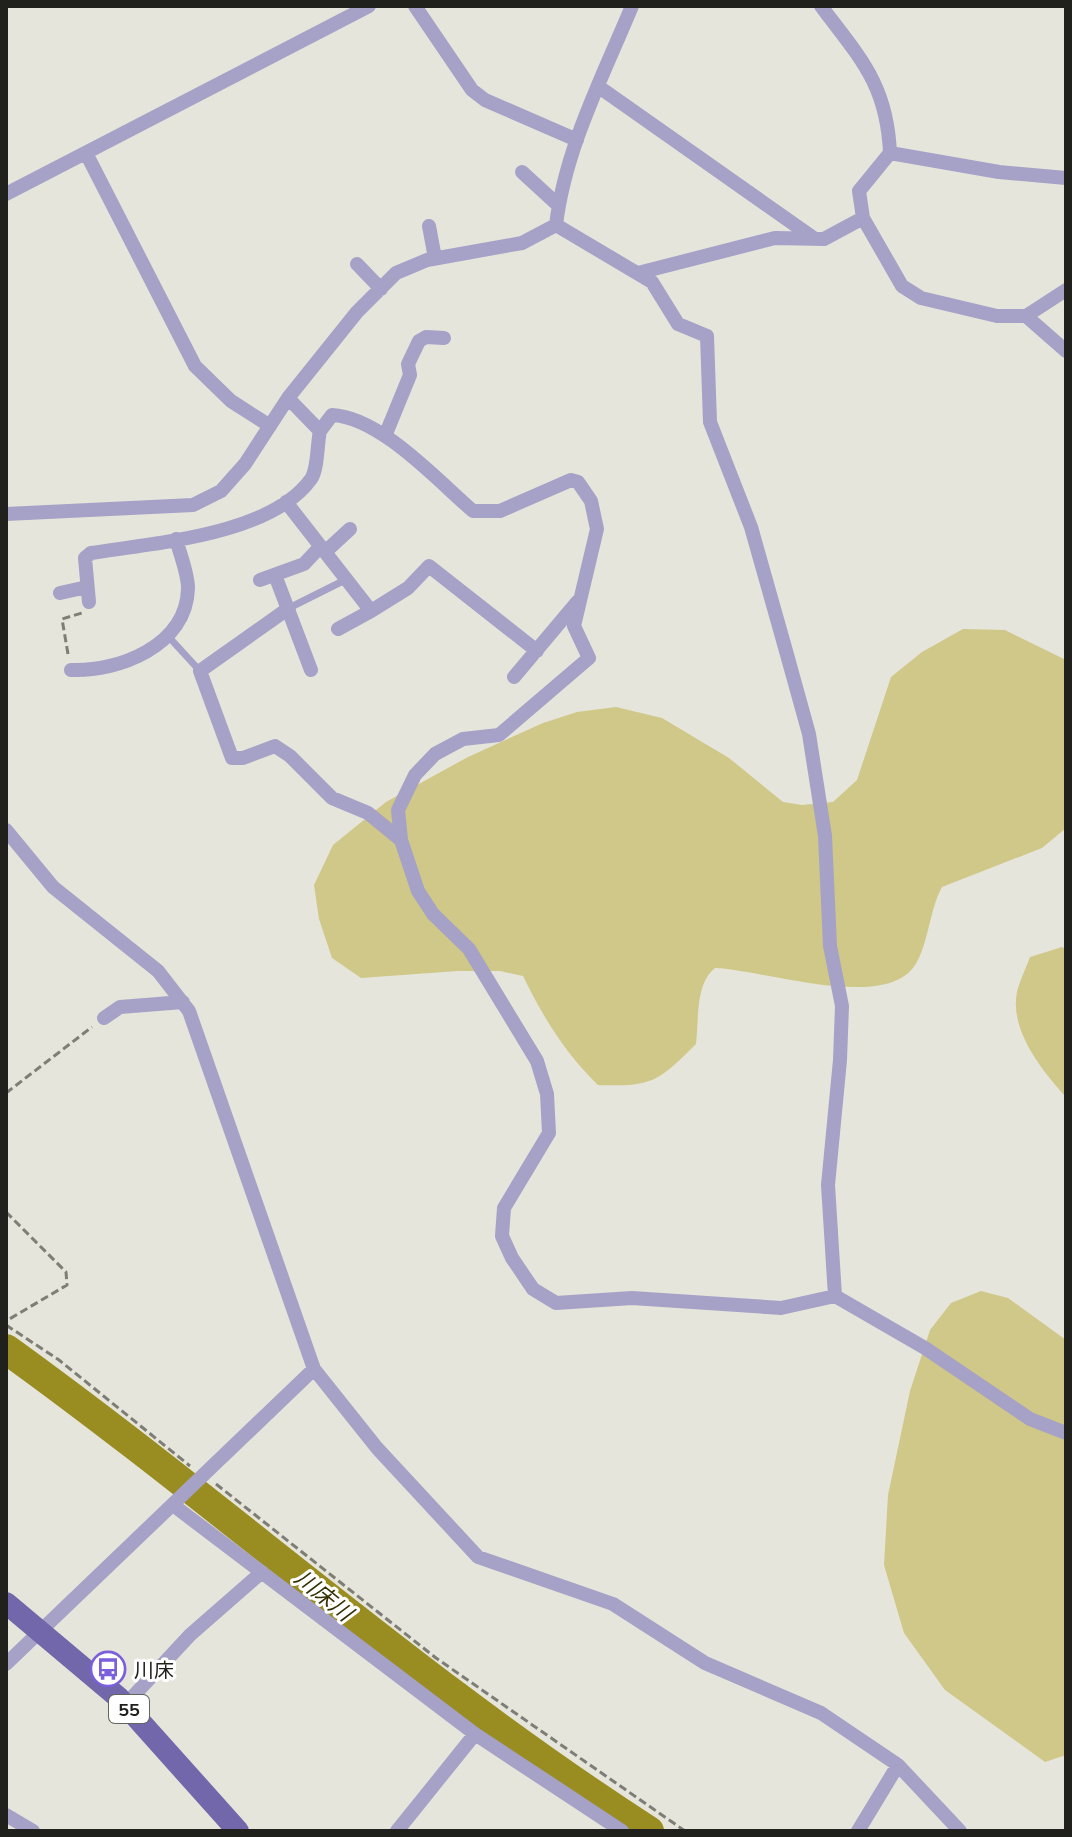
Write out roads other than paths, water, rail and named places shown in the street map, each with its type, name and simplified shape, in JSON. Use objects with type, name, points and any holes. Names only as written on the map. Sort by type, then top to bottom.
[{"type":"main road","name":"55","points":[[6,1603],[42,1630],[125,1705],[238,1831]]},
{"type":"street","points":[[6,194],[369,6]]},
{"type":"street","points":[[415,6],[472,90],[485,100],[577,140]]},
{"type":"street","points":[[556,225],[558,205],[577,140],[632,6]]},
{"type":"street","points":[[821,6],[876,80],[889,124],[890,153],[859,191],[863,218],[902,286],[921,298],[997,316],[1026,316],[1066,290]]},
{"type":"street","points":[[599,87],[815,239]]},
{"type":"street","points":[[86,153],[195,366],[231,401],[270,426]]},
{"type":"street","points":[[890,153],[999,172],[1066,178]]},
{"type":"street","points":[[522,172],[558,205]]},
{"type":"street","points":[[638,273],[775,238],[824,239],[863,218]]},
{"type":"street","points":[[6,514],[193,505],[221,491],[245,464],[288,398],[357,312],[396,273],[435,258],[522,243],[556,225]]},
{"type":"street","points":[[556,225],[652,282],[678,324],[707,336],[710,422],[751,527],[809,734],[825,836],[830,946],[842,1006],[828,1185],[835,1296]]},
{"type":"street","points":[[429,226],[435,258]]},
{"type":"street","points":[[357,264],[381,289]]},
{"type":"street","points":[[1026,316],[1066,351]]},
{"type":"street","points":[[385,436],[410,375],[408,364],[419,341],[426,337],[444,338]]},
{"type":"street","points":[[288,398],[320,431]]},
{"type":"street","points":[[60,593],[88,594],[85,558],[91,553],[221,532],[286,502],[313,477],[320,431],[332,415],[344,415],[385,436],[473,511],[500,511],[571,480],[578,482],[591,501],[597,529],[574,626],[589,658],[499,735],[463,739],[435,754],[415,775],[398,810],[401,840],[418,891],[433,914],[469,949],[537,1061],[547,1094],[549,1133],[504,1208],[502,1236],[512,1258],[533,1289],[556,1303],[632,1298],[781,1308],[835,1296],[925,1348],[1030,1419],[1066,1433]]},
{"type":"street","points":[[286,502],[339,566],[345,580],[371,611]]},
{"type":"street","points":[[260,580],[304,564],[350,529]]},
{"type":"street","points":[[71,670],[84,670],[148,654],[167,635],[181,613],[188,589],[176,539]]},
{"type":"street","points":[[338,629],[408,588],[429,566],[537,651]]},
{"type":"street","points":[[275,575],[311,670]]},
{"type":"street","points":[[514,677],[580,598]]},
{"type":"street","points":[[289,608],[200,671],[232,758],[243,758],[275,746],[290,756],[332,798],[368,813],[401,840]]},
{"type":"street","points":[[6,830],[53,887],[158,971],[189,1011],[314,1369],[377,1448],[478,1557],[613,1604],[715,1669],[821,1713],[898,1765],[960,1831]]},
{"type":"street","points":[[104,1018],[120,1007],[183,1002]]},
{"type":"street","points":[[6,1664],[314,1369]]},
{"type":"street","points":[[173,1505],[475,1734],[622,1831]]},
{"type":"street","points":[[125,1705],[190,1635],[262,1572]]},
{"type":"street","points":[[397,1831],[475,1734]]},
{"type":"street","points":[[858,1831],[898,1765]]},
{"type":"street","points":[[6,1815],[33,1831]]},
{"type":"lane","points":[[289,608],[345,580]]},
{"type":"lane","points":[[167,635],[200,671]]},
{"type":"waterway","name":"川床川","points":[[6,1349],[484,1717],[649,1831]]},
{"type":"place","name":"川床","points":[[108,1669]]}]
